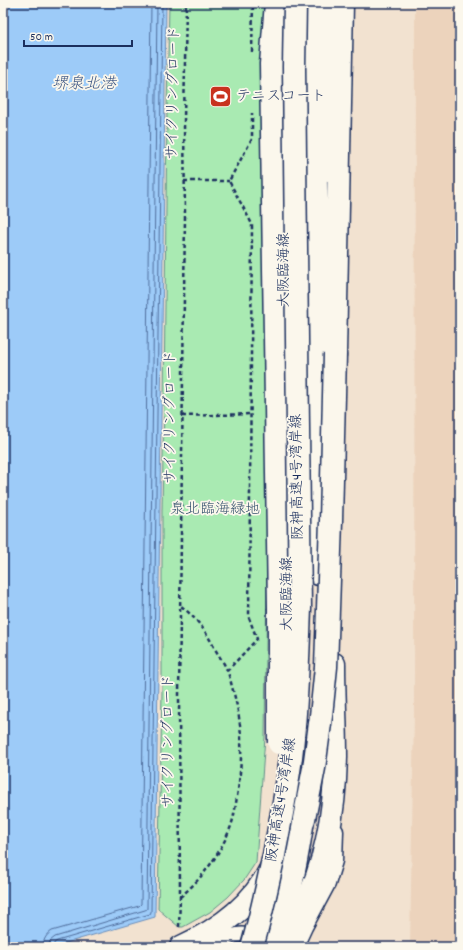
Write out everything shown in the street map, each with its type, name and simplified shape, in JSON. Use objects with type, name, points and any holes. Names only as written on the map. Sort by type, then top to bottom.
[{"type":"main road","points":[[273,866],[279,737],[278,584],[261,61],[276,3]]},
{"type":"main road","name":"大阪臨海線","points":[[180,937],[212,931],[247,903],[260,887],[273,866],[280,842],[286,786],[288,608],[283,82],[284,3]]},
{"type":"main road","name":"阪神高速4号湾岸線","points":[[252,947],[273,866],[282,816],[291,757],[296,696],[300,608],[294,67],[295,3]]},
{"type":"main road","name":"阪神高速4号湾岸線","points":[[276,947],[304,819],[314,751],[317,686],[320,605],[315,80],[316,3]]},
{"type":"main road","points":[[276,947],[287,934],[302,911],[313,886],[321,862],[328,834],[336,756],[327,338],[329,3]]},
{"type":"main road","points":[[304,819],[322,716],[326,667],[332,506],[342,3]]},
{"type":"street","points":[[296,947],[328,884],[335,861],[336,756]]},
{"type":"street","points":[[270,947],[268,894],[273,866]]},
{"type":"street","points":[[209,947],[228,937],[244,934],[254,938],[264,947]]},
{"type":"path","name":"サイクリングロード","points":[[180,937],[179,696],[186,3]]},
{"type":"path","points":[[253,3],[261,61]]},
{"type":"path","points":[[229,181],[252,139],[252,107]]},
{"type":"path","points":[[184,181],[229,181]]},
{"type":"path","points":[[227,671],[257,639],[250,618],[252,224],[229,181]]},
{"type":"path","points":[[182,416],[250,414]]},
{"type":"path","points":[[180,897],[192,886],[210,864],[225,839],[235,811],[242,755],[241,728],[236,702],[227,671],[206,632],[191,614],[181,606]]},
{"type":"shaded area","points":[[415,3],[460,3],[460,947],[410,947],[414,712]]},
{"type":"green space","name":"泉北臨海緑地","points":[[169,3],[266,3],[268,476],[265,737],[256,862],[244,880],[228,897],[210,912],[183,927],[179,927],[158,909],[162,691],[162,511]]},
{"type":"water","name":"堺泉北港","points":[[3,3],[166,3],[155,917],[52,947],[3,947]]},
{"type":"place","name":"テニスコート","points":[[220,97]]}]
